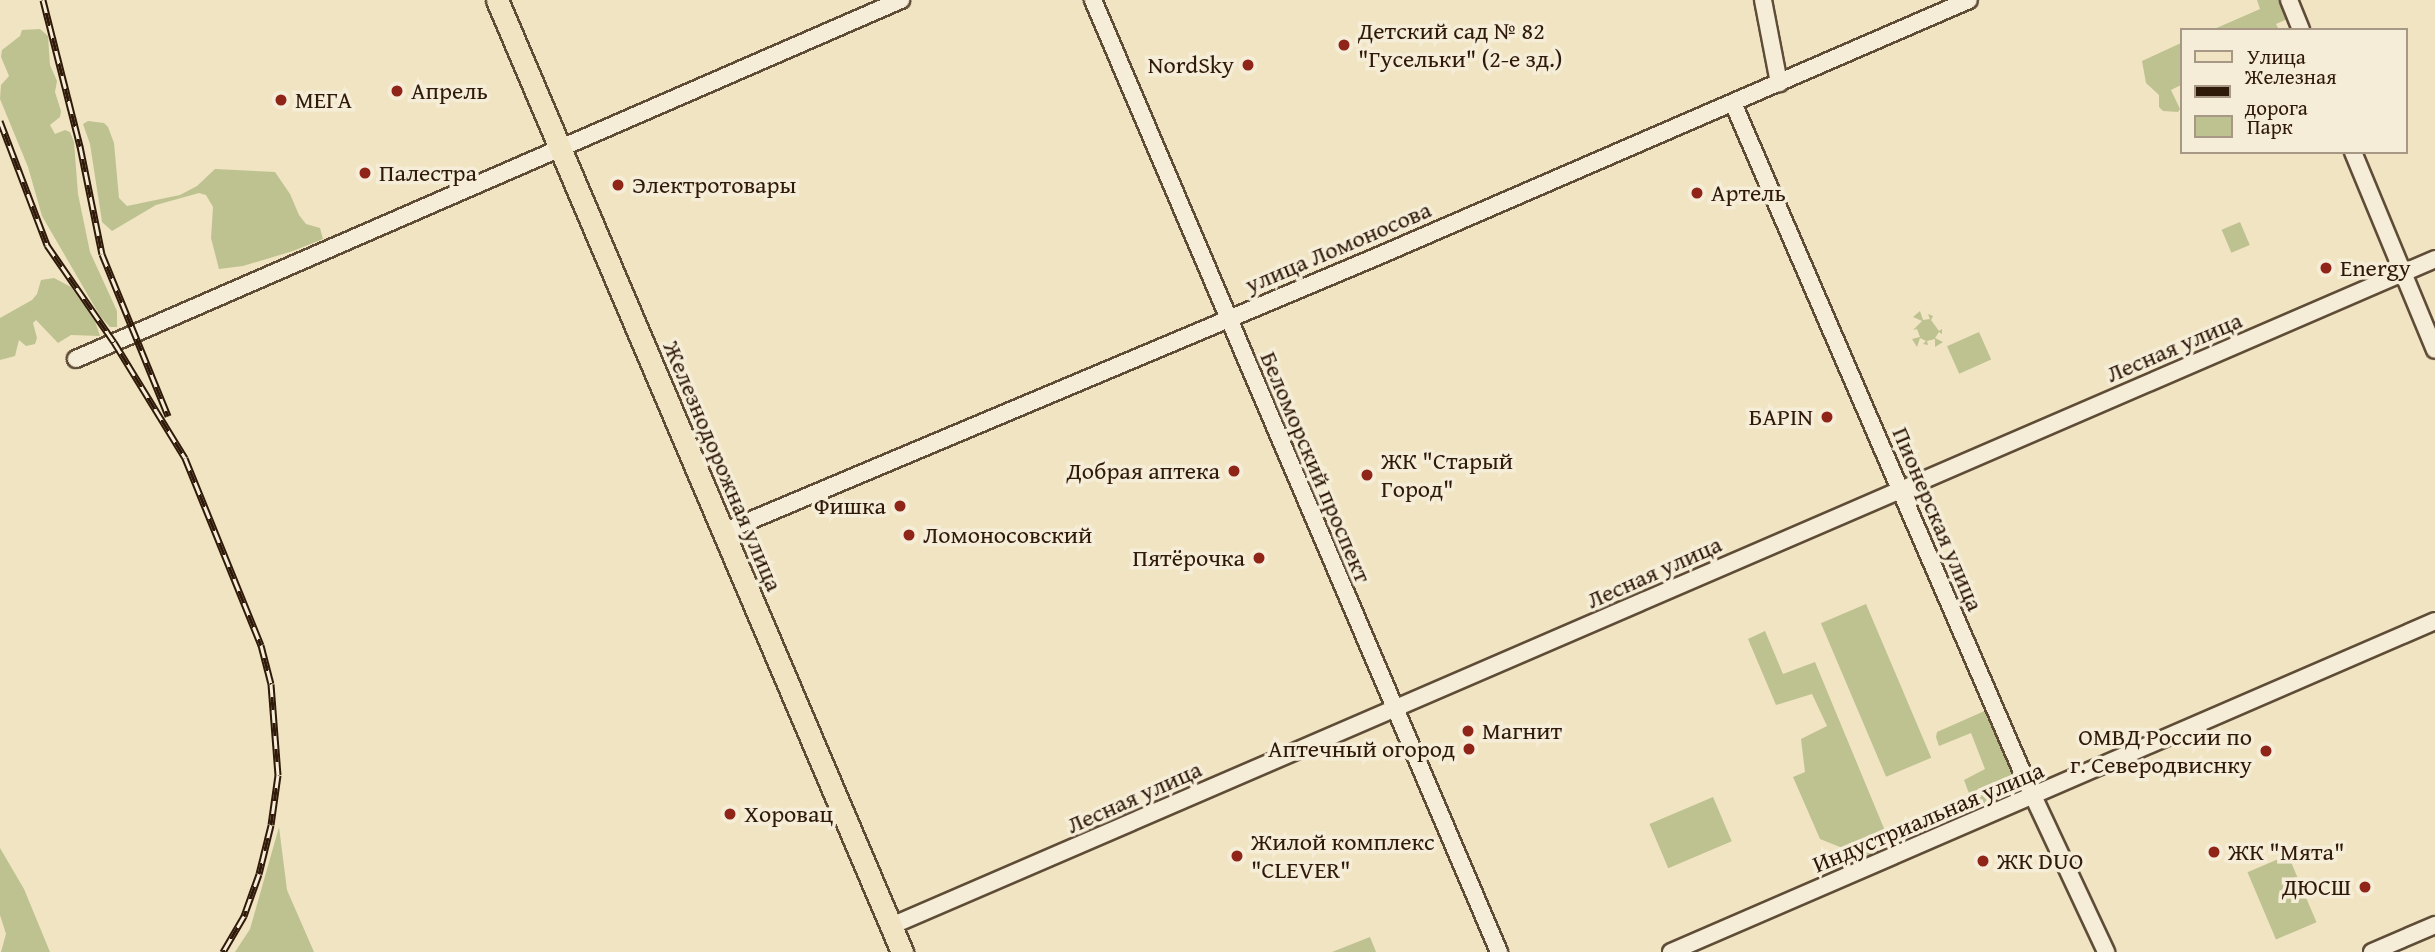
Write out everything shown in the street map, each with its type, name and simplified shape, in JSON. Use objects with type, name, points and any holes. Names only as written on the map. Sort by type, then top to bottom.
[{"type":"main road","name":"Железнодорожная улица","points":[[497,0],[902,952]]},
{"type":"street","points":[[76,359],[901,0]]},
{"type":"street","name":"Беломорский проспект","points":[[1093,0],[1499,952]]},
{"type":"street","points":[[1763,0],[1779,83]]},
{"type":"street","name":"улица Ломоносова","points":[[723,532],[1969,0]]},
{"type":"street","points":[[2289,0],[2300,28]]},
{"type":"street","name":"Пионерская улица","points":[[1733,103],[2033,796],[2106,952]]},
{"type":"street","points":[[2354,154],[2435,349]]},
{"type":"street","name":"Лесная улица","points":[[891,926],[2435,259]]},
{"type":"street","name":"Индустриальная улица","points":[[1671,952],[2435,621]]},
{"type":"street","points":[[2372,952],[2435,925]]},
{"type":"green space","points":[[2257,0],[2285,0],[2292,17],[2276,24],[2278,28],[2217,28],[2260,9]]},
{"type":"green space","points":[[40,29],[48,36],[50,65],[57,81],[55,92],[61,111],[60,117],[50,125],[55,134],[65,130],[70,132],[74,142],[78,194],[90,252],[117,311],[117,327],[110,327],[100,316],[42,216],[28,167],[0,99],[1,85],[9,76],[1,57],[2,50],[20,36],[22,30]]},
{"type":"green space","points":[[2180,43],[2180,86],[2171,90],[2180,109],[2178,112],[2163,111],[2159,107],[2159,95],[2146,83],[2142,61]]},
{"type":"green space","points":[[88,121],[104,123],[108,127],[114,143],[119,198],[127,206],[180,195],[197,186],[215,169],[275,172],[290,194],[299,215],[306,224],[320,228],[323,239],[243,266],[219,269],[211,238],[213,207],[206,195],[199,193],[156,205],[112,231],[102,222],[90,144],[83,124]]},
{"type":"green space","points":[[2240,222],[2250,245],[2231,253],[2222,230]]},
{"type":"green space","points":[[54,278],[71,287],[95,321],[100,336],[71,335],[58,343],[36,320],[33,323],[37,338],[35,344],[26,346],[19,340],[15,356],[0,360],[0,318],[32,300],[41,280]]},
{"type":"green space","points":[[1920,311],[1923,320],[1930,319],[1928,314],[1933,316],[1931,320],[1939,331],[1942,329],[1942,334],[1939,332],[1935,338],[1943,342],[1935,347],[1935,339],[1927,341],[1928,345],[1923,344],[1926,341],[1920,338],[1917,347],[1912,339],[1920,337],[1917,329],[1913,330],[1922,321],[1913,317]]},
{"type":"green space","points":[[1979,332],[1991,359],[1959,374],[1947,346]]},
{"type":"green space","points":[[1866,604],[1931,758],[1886,777],[1821,623]]},
{"type":"green space","points":[[1765,631],[1783,674],[1815,662],[1888,838],[1855,853],[1820,839],[1793,777],[1805,772],[1801,739],[1827,726],[1812,694],[1776,705],[1748,639]]},
{"type":"green space","points":[[1989,709],[2020,781],[2002,789],[2006,801],[1832,876],[1829,868],[1974,807],[1964,780],[1985,769],[1971,733],[1939,746],[1936,737],[1937,732]]},
{"type":"green space","points":[[1713,797],[1732,841],[1668,868],[1649,824]]},
{"type":"green space","points":[[279,827],[287,890],[314,952],[235,952],[250,929]]},
{"type":"green space","points":[[0,848],[24,889],[50,952],[1,952],[6,934],[0,915]]},
{"type":"green space","points":[[2288,855],[2317,922],[2276,939],[2247,872]]},
{"type":"green space","points":[[1370,937],[1376,952],[1332,952]]},
{"type":"railway","points":[[43,0],[80,146],[102,254],[168,416]]},
{"type":"railway","points":[[0,121],[47,245],[114,342],[185,458],[261,645],[271,684],[278,775],[271,825],[259,874],[244,916],[223,952]]},
{"type":"place","name":"Детский сад № 82 \"Гусельки\" (2-е зд.)","points":[[1344,45]]},
{"type":"place","name":"NordSky","points":[[1248,65]]},
{"type":"place","name":"Апрель","points":[[397,91]]},
{"type":"place","name":"МЕГА","points":[[281,100]]},
{"type":"place","name":"Палестра","points":[[365,173]]},
{"type":"place","name":"Электротовары","points":[[618,185]]},
{"type":"place","name":"Артель","points":[[1697,193]]},
{"type":"place","name":"Energy","points":[[2326,268]]},
{"type":"place","name":"БАРIN","points":[[1827,417]]},
{"type":"place","name":"Добрая аптека","points":[[1234,471]]},
{"type":"place","name":"ЖК \"Старый Город\"","points":[[1367,475]]},
{"type":"place","name":"Фишка","points":[[900,506]]},
{"type":"place","name":"Ломоносовский","points":[[909,535]]},
{"type":"place","name":"Пятёрочка","points":[[1259,558]]},
{"type":"place","name":"Магнит","points":[[1468,731]]},
{"type":"place","name":"Аптечный огород","points":[[1469,749]]},
{"type":"place","name":"ОМВД России по г. Северодвиснку","points":[[2266,751]]},
{"type":"place","name":"Хоровац","points":[[730,814]]},
{"type":"place","name":"ЖК \"Мята\"","points":[[2214,852]]},
{"type":"place","name":"Жилой комплекс \"СLEVER\"","points":[[1237,856]]},
{"type":"place","name":"ЖК DUO","points":[[1983,861]]},
{"type":"place","name":"ДЮСШ","points":[[2365,887]]}]
